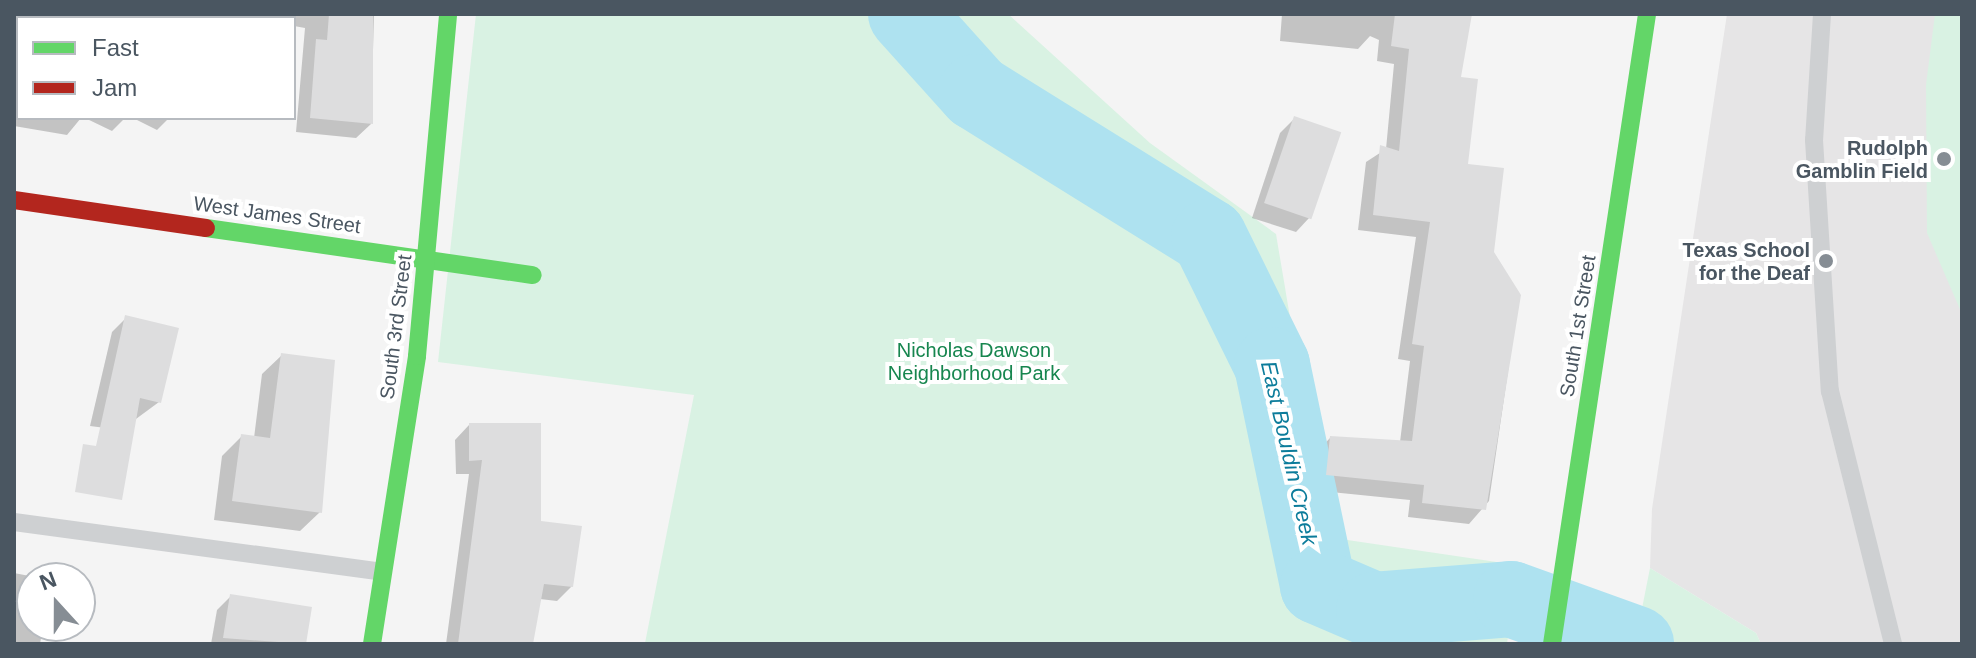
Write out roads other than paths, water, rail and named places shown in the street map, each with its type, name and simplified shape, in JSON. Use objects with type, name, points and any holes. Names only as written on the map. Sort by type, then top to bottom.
[{"type":"street","name":"South 3rd Street","points":[[372,644],[426,259],[448,14]]},
{"type":"street","name":"South 1st Street","points":[[1552,644],[1647,14]]},
{"type":"street","name":"West James Street","points":[[14,200],[533,275]]},
{"type":"lane","points":[[1822,14],[1814,140],[1830,391],[1893,644]]},
{"type":"lane","points":[[14,522],[383,572]]},
{"type":"waterway","name":"East Bouldin Creek","points":[[906,14],[976,92],[1209,237],[1272,365],[1318,586],[1374,610],[1511,599],[1636,644]]},
{"type":"place","name":"Rudolph Gamblin Field","points":[[1944,159]]},
{"type":"place","name":"Texas School for the Deaf","points":[[1826,261]]},
{"type":"park label","name":"Nicholas Dawson Neighborhood Park","points":[[974,362]]}]
